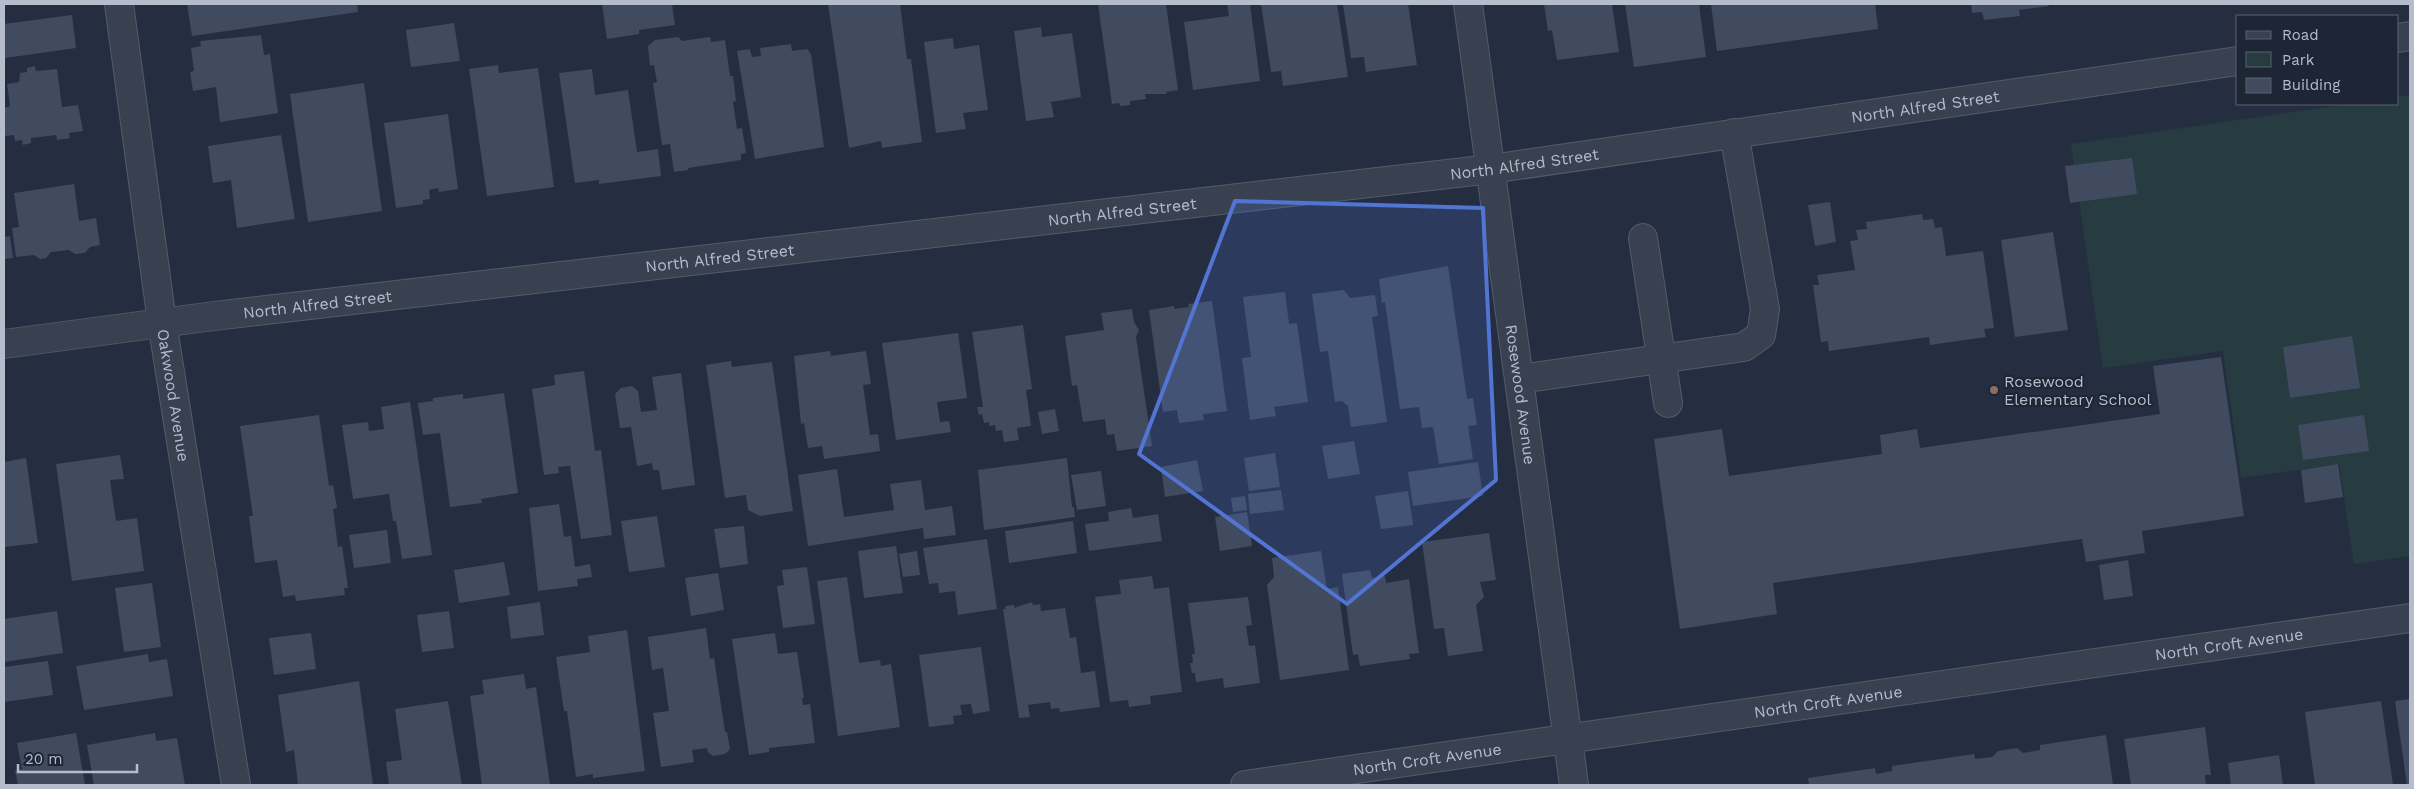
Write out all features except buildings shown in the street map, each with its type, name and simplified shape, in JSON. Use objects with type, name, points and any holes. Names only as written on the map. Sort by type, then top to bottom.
[{"type":"street","name":"Oakwood Avenue","points":[[119,4],[162,322],[236,785]]},
{"type":"street","name":"Rosewood Avenue","points":[[1468,4],[1492,169],[1574,785]]},
{"type":"street","name":"North Alfred Street","points":[[4,344],[162,322],[1492,169],[2236,61]]},
{"type":"street","points":[[1520,379],[1744,347],[1761,335],[1765,309],[1734,133]]},
{"type":"street","points":[[1643,238],[1668,402]]},
{"type":"street","name":"North Croft Avenue","points":[[1245,785],[2410,618]]},
{"type":"highlighted area","points":[[1235,201],[1483,208],[1496,480],[1347,604],[1139,454]]},
{"type":"green space","points":[[2410,95],[2410,556],[2354,564],[2339,464],[2241,478],[2223,351],[2103,368],[2071,144],[2342,105],[2399,105],[2399,97]]},
{"type":"place","name":"Rosewood Elementary School","points":[[1994,390]]}]
